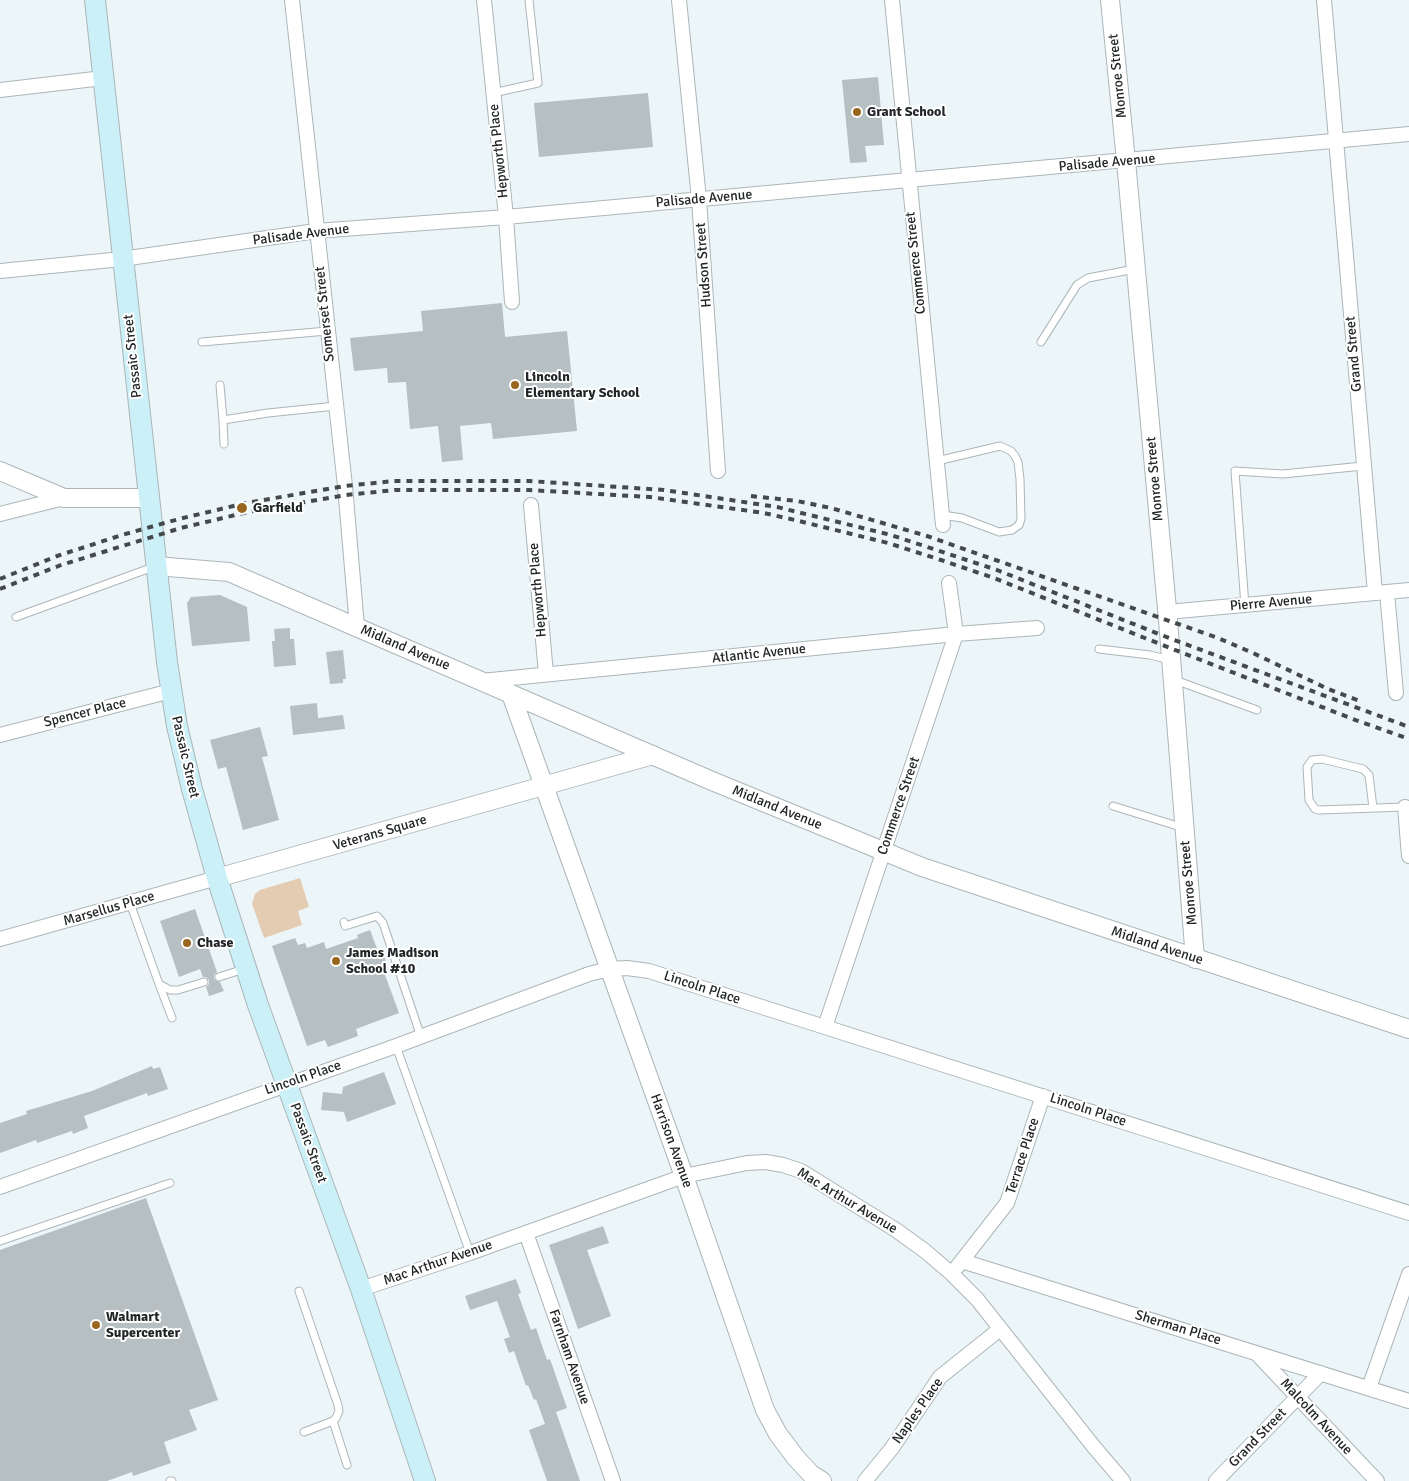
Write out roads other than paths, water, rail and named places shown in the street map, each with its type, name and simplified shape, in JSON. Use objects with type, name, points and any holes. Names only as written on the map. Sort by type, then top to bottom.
[{"type":"main road","name":"Passaic Street","points":[[95,0],[148,498],[171,691],[177,726],[192,789],[217,878],[258,1005],[361,1290],[425,1481]]},
{"type":"street","name":"Somerset Street","points":[[292,0],[346,495],[357,627]]},
{"type":"street","name":"Hepworth Place","points":[[484,0],[506,217],[512,302]]},
{"type":"street","name":"Hudson Street","points":[[679,0],[699,199],[718,471]]},
{"type":"street","name":"Commerce Street","points":[[892,0],[908,180],[943,521]]},
{"type":"street","name":"Monroe Street","points":[[1110,0],[1167,612],[1195,958]]},
{"type":"street","name":"Grand Street","points":[[1324,0],[1364,466],[1396,693]]},
{"type":"street","points":[[0,90],[103,78]]},
{"type":"street","name":"Palisade Avenue","points":[[0,271],[122,259],[316,231],[506,217],[1409,134]]},
{"type":"street","points":[[0,470],[64,498]]},
{"type":"street","points":[[0,514],[64,498],[148,498]]},
{"type":"street","name":"Hepworth Place","points":[[531,505],[546,674]]},
{"type":"street","name":"Midland Avenue","points":[[156,566],[230,572],[653,756],[883,852],[922,867],[1409,1029]]},
{"type":"street","name":"Commerce Street","points":[[825,1027],[956,634],[949,583]]},
{"type":"street","name":"Pierre Avenue","points":[[1167,612],[1409,590]]},
{"type":"street","name":"Atlantic Avenue","points":[[480,681],[956,634],[1037,628]]},
{"type":"street","name":"Spencer Place","points":[[0,735],[171,691]]},
{"type":"street","points":[[511,694],[544,787]]},
{"type":"street","name":"Veterans Square","points":[[217,878],[653,756]]},
{"type":"street","name":"Harrison Avenue","points":[[544,787],[684,1176],[765,1410],[778,1434],[796,1458],[811,1474],[822,1481]]},
{"type":"street","points":[[1405,807],[1409,856]]},
{"type":"street","name":"Marsellus Place","points":[[0,939],[217,878]]},
{"type":"street","name":"Lincoln Place","points":[[0,1187],[421,1037],[589,974],[609,969],[628,968],[649,971],[1409,1213]]},
{"type":"street","name":"Terrace Place","points":[[962,1261],[1007,1203],[1042,1096]]},
{"type":"street","name":"Mac Arthur Avenue","points":[[361,1290],[684,1176],[747,1163],[766,1162],[783,1165],[801,1171],[896,1230],[925,1250],[952,1274],[976,1299],[1123,1481]]},
{"type":"street","name":"Farnham Avenue","points":[[526,1233],[613,1481]]},
{"type":"street","points":[[952,1274],[962,1261]]},
{"type":"street","name":"Sherman Place","points":[[962,1261],[1409,1401]]},
{"type":"street","points":[[1369,1388],[1409,1274]]},
{"type":"street","name":"Naples Place","points":[[865,1481],[892,1448],[940,1377],[1000,1329]]},
{"type":"street","name":"Malcolm Avenue","points":[[1256,1352],[1377,1481]]},
{"type":"street","name":"Grand Street","points":[[1216,1481],[1321,1373]]},
{"type":"lane","points":[[493,93],[538,83],[529,0]]},
{"type":"lane","points":[[1041,342],[1077,286],[1088,278],[1135,268]]},
{"type":"lane","points":[[202,342],[327,330]]},
{"type":"lane","points":[[220,385],[224,444]]},
{"type":"lane","points":[[223,420],[336,406]]},
{"type":"lane","points":[[936,461],[1000,446],[1011,451],[1015,456],[1018,462],[1020,479],[1021,519],[1019,525],[1012,530],[999,532],[962,518],[949,516],[943,521]]},
{"type":"lane","points":[[1245,606],[1235,471],[1282,474],[1364,466]]},
{"type":"lane","points":[[16,617],[156,566]]},
{"type":"lane","points":[[1099,649],[1150,655],[1170,660]]},
{"type":"lane","points":[[1172,679],[1257,710]]},
{"type":"lane","points":[[1373,808],[1369,775],[1363,769],[1322,759],[1312,760],[1307,767],[1309,800],[1319,810],[1405,807]]},
{"type":"lane","points":[[1113,806],[1184,828]]},
{"type":"lane","points":[[130,903],[172,1018]]},
{"type":"lane","points":[[344,922],[345,926],[377,916],[383,923],[421,1037]]},
{"type":"lane","points":[[219,977],[247,968]]},
{"type":"lane","points":[[159,984],[170,990],[178,990],[204,982]]},
{"type":"lane","points":[[396,1046],[470,1253]]},
{"type":"lane","points":[[0,1240],[170,1183]]},
{"type":"lane","points":[[299,1291],[339,1411],[332,1422],[304,1432]]},
{"type":"lane","points":[[332,1422],[347,1465]]},
{"type":"railway","points":[[0,579],[57,556],[179,519],[246,503],[345,486],[394,481],[529,481],[664,490],[777,507],[891,535],[997,570],[1169,638],[1409,727]]},
{"type":"railway","points":[[0,589],[61,565],[181,528],[248,512],[346,495],[395,490],[529,490],[650,497],[764,513],[888,543],[994,578],[1358,721],[1409,739]]},
{"type":"railway","points":[[751,496],[797,501],[831,508],[927,536],[1218,638],[1328,689],[1360,701]]},
{"type":"place","name":"Grant School","points":[[857,112]]},
{"type":"place","name":"Lincoln Elementary School","points":[[515,385]]},
{"type":"place","name":"Garfield","points":[[242,508]]},
{"type":"place","name":"Chase","points":[[187,943]]},
{"type":"place","name":"James Madison School #10","points":[[336,961]]},
{"type":"place","name":"Walmart Supercenter","points":[[96,1325]]}]
